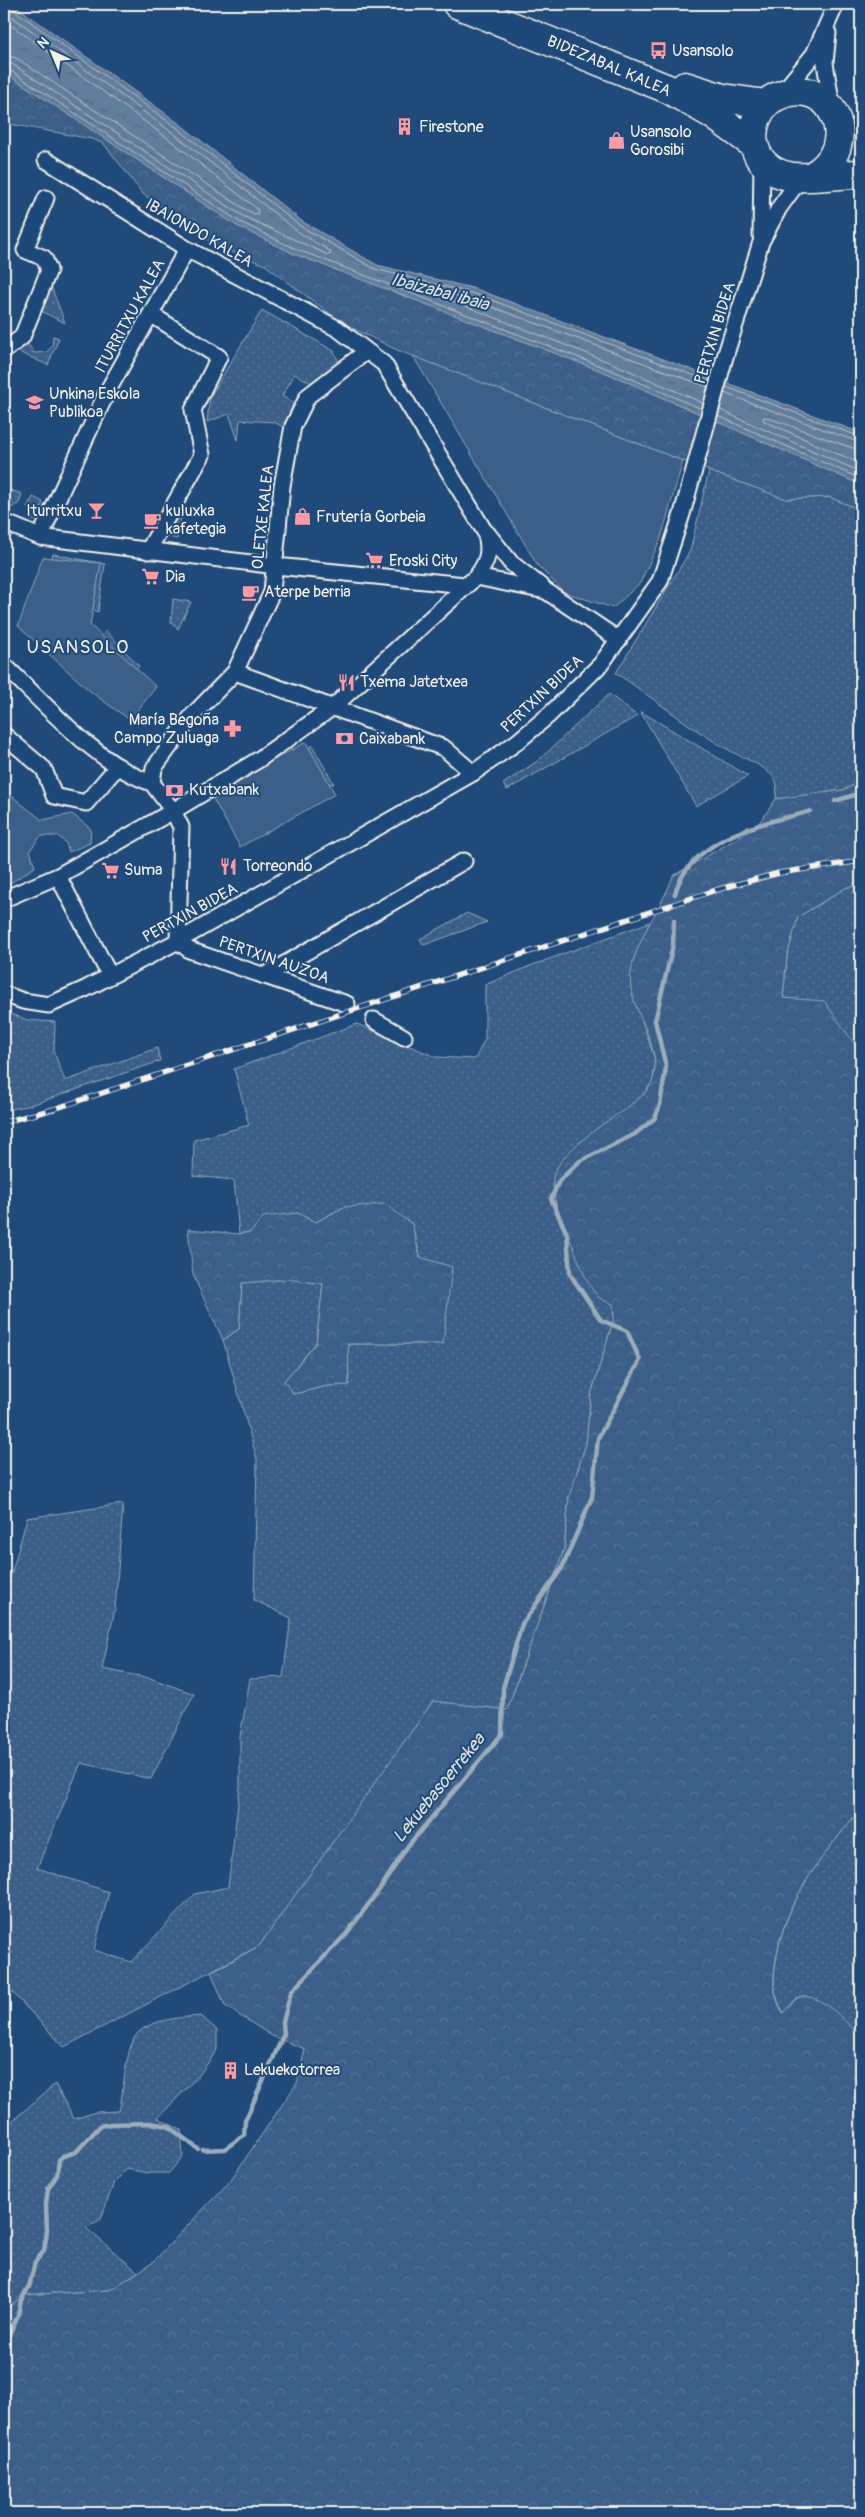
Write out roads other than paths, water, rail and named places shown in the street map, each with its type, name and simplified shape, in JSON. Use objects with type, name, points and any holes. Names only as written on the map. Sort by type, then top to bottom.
[{"type":"highway","name":"BIDEZABAL KALEA","points":[[457,4],[668,89],[712,114],[758,153]]},
{"type":"highway","name":"BIDEZABAL KALEA","points":[[596,59],[723,98],[774,99]]},
{"type":"highway","points":[[861,145],[823,100],[799,91],[774,99],[758,116],[753,129],[758,153],[779,175],[806,177],[861,174]]},
{"type":"highway","points":[[806,177],[832,161],[838,150],[840,137],[836,117]]},
{"type":"street","points":[[774,99],[814,54],[836,4]]},
{"type":"street","points":[[829,22],[825,63],[827,89],[836,117]]},
{"type":"street","points":[[758,153],[763,206],[761,242]]},
{"type":"street","name":"IBAIONDO KALEA","points":[[46,160],[187,249],[338,330],[367,351]]},
{"type":"street","points":[[761,242],[779,208],[806,177]]},
{"type":"street","points":[[4,346],[8,348],[22,337],[49,270],[44,258],[25,250],[46,198]]},
{"type":"street","name":"PERTXIN BIDEA","points":[[4,994],[23,1001],[49,1005],[110,976],[184,945],[473,773],[517,742],[549,715],[600,664],[660,581],[682,514],[725,357],[761,242]]},
{"type":"street","name":"ITURRITXU KALEA","points":[[40,537],[107,392],[152,315],[187,249]]},
{"type":"street","points":[[148,551],[202,456],[193,410],[219,357],[152,315]]},
{"type":"street","points":[[367,351],[384,364],[508,571],[526,587]]},
{"type":"street","name":"OLETXE KALEA","points":[[152,783],[154,768],[182,731],[235,672],[272,592],[276,566],[282,486],[294,426],[308,396],[367,351]]},
{"type":"street","points":[[4,522],[40,537],[148,551],[276,566],[470,581],[546,591]]},
{"type":"street","points":[[4,899],[58,876],[173,811],[258,760],[333,706],[470,581],[488,561],[487,537]]},
{"type":"street","points":[[487,537],[511,563],[546,591],[619,640]]},
{"type":"street","points":[[4,665],[77,735],[135,777],[152,783],[173,811],[181,827],[184,945]]},
{"type":"street","points":[[235,672],[333,706],[444,748],[473,773]]},
{"type":"street","points":[[4,736],[44,768],[54,796],[86,803],[118,766]]},
{"type":"street","points":[[264,976],[464,861]]},
{"type":"street","points":[[58,876],[110,976]]},
{"type":"street","name":"PERTXIN AUZOA","points":[[184,945],[264,976],[347,1004]]},
{"type":"street","points":[[374,1020],[404,1036]]},
{"type":"water","name":"Ibaizabal ibaia","points":[[4,4],[13,4],[180,124],[303,222],[377,265],[476,289],[861,433],[861,485],[609,374],[294,254],[237,226],[4,72]]},
{"type":"waterway","name":"Lekuebasoerrekea","points":[[835,801],[861,793]]},
{"type":"waterway","name":"Lekuebasoerrekea","points":[[675,894],[681,879],[690,865],[715,844],[761,824],[810,811]]},
{"type":"waterway","name":"Lekuebasoerrekea","points":[[203,2150],[225,2149],[244,2135],[245,2121],[284,2034],[283,2022],[291,1992],[347,1933],[382,1886],[407,1847],[502,1734],[503,1688],[522,1624],[562,1568],[592,1497],[598,1438],[640,1360],[627,1331],[601,1320],[570,1274],[567,1234],[551,1199],[559,1181],[580,1161],[635,1134],[655,1118],[660,1105],[666,1067],[655,1021],[673,945],[674,920]]},
{"type":"waterway","name":"Lekuebasoerrekea","points":[[4,2346],[18,2315],[21,2300],[29,2287],[35,2262],[44,2251],[47,2231],[46,2204],[48,2189],[57,2175],[59,2160],[63,2156],[76,2152],[100,2126],[111,2124],[150,2123],[168,2126],[198,2149]]},
{"type":"railway","points":[[4,1122],[54,1109],[716,890],[779,873],[861,861]]},
{"type":"place","name":"Usansolo","points":[[658,51]]},
{"type":"place","name":"Firestone","points":[[405,127]]},
{"type":"place","name":"Usansolo Gorosibi","points":[[616,141]]},
{"type":"place","name":"Unkina Eskola Publikoa","points":[[35,403]]},
{"type":"place","name":"Iturritxu","points":[[96,511]]},
{"type":"place","name":"Frutería Gorbeia","points":[[302,517]]},
{"type":"place","name":"kuluxka kafetegia","points":[[152,520]]},
{"type":"place","name":"Eroski City","points":[[375,561]]},
{"type":"place","name":"Dia","points":[[151,577]]},
{"type":"place","name":"Aterpe berria","points":[[250,592]]},
{"type":"place","name":"Txema Jatetxea","points":[[346,682]]},
{"type":"place","name":"María Begoña Campo Zuluaga","points":[[233,729]]},
{"type":"place","name":"Caixabank","points":[[345,739]]},
{"type":"place","name":"Kutxabank","points":[[175,790]]},
{"type":"place","name":"Torreondo","points":[[229,866]]},
{"type":"place","name":"Suma","points":[[110,870]]},
{"type":"place","name":"Lekuekotorrea","points":[[230,2070]]},
{"type":"district","name":"USANSOLO","points":[[78,647]]}]
